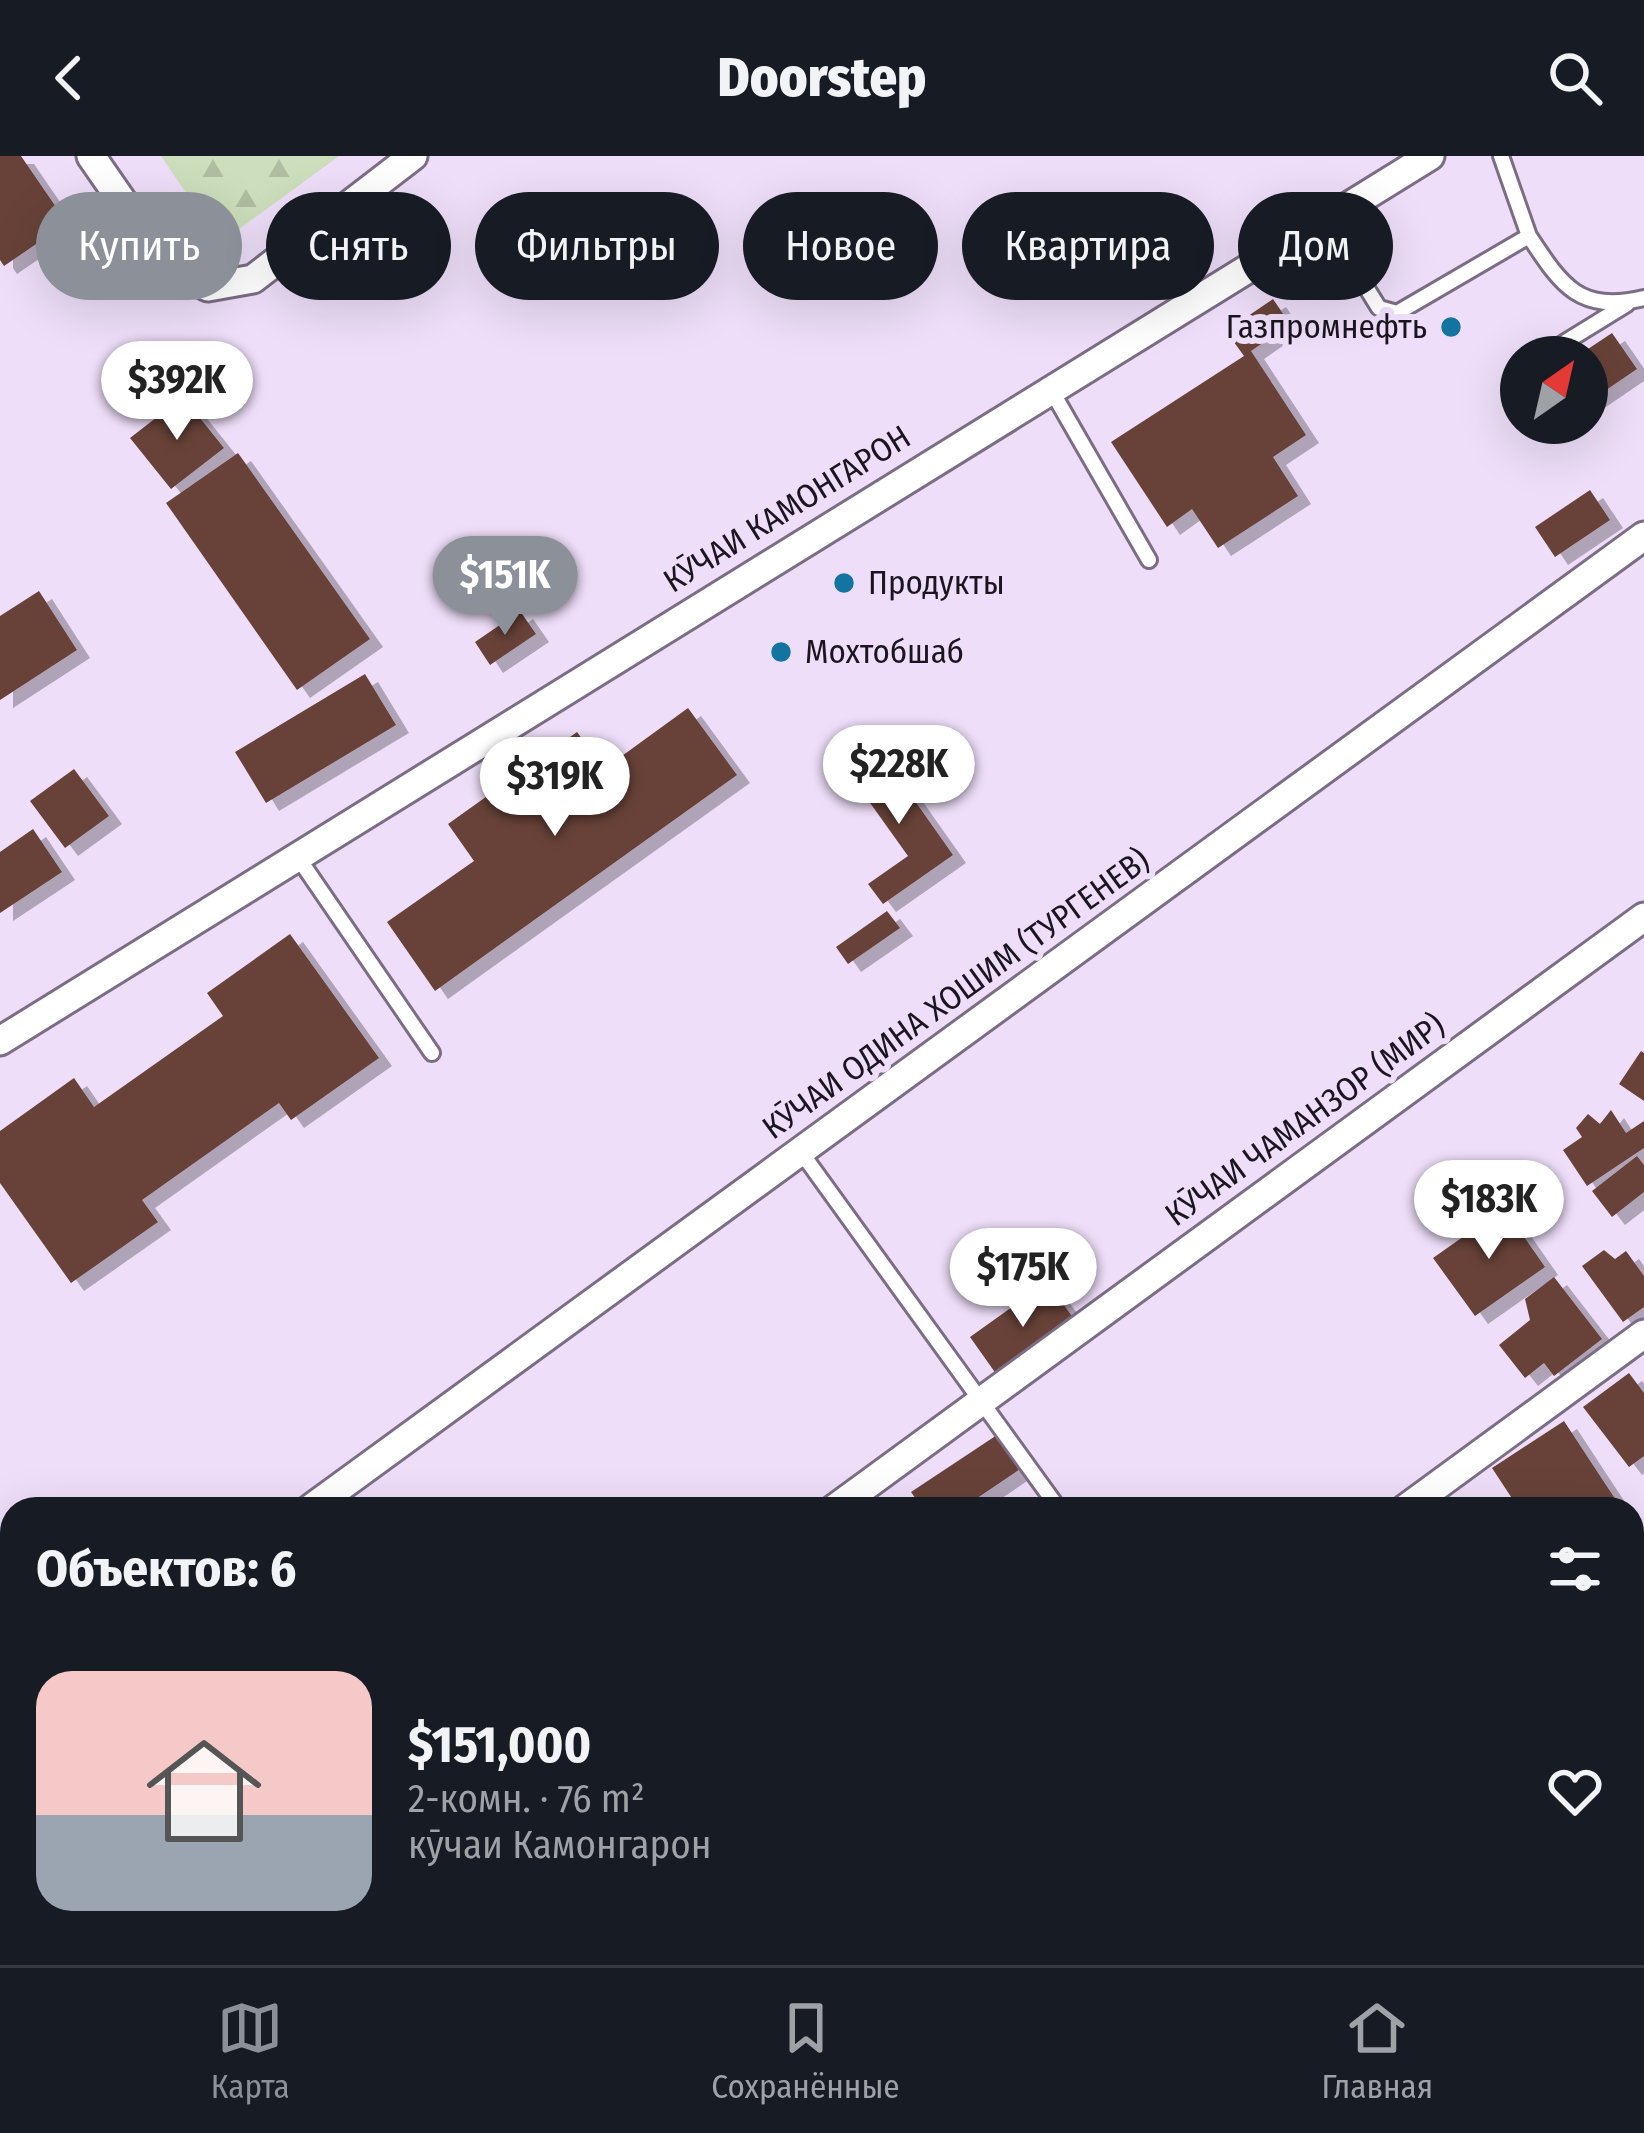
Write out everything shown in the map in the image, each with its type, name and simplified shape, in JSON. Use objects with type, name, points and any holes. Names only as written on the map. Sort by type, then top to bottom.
[{"type":"street","points":[[92,156],[166,263],[208,286],[254,279],[412,156]]},
{"type":"street","name":"КӮЧАИ КАМОНГАРОН","points":[[1371,192],[1430,156]]},
{"type":"street","name":"КӮЧАИ КАМОНГАРОН","points":[[0,1041],[1238,273]]},
{"type":"street","name":"КӮЧАИ ОДИНА ХОШИМ (ТУРГЕНЕВ)","points":[[327,1497],[1644,536]]},
{"type":"street","name":"КӮЧАИ ЧАМАНЗОР (МИР)","points":[[851,1497],[1644,917]]},
{"type":"street","points":[[1421,1497],[1644,1334]]},
{"type":"lane","points":[[1502,156],[1529,236],[1564,288],[1606,304],[1638,300]]},
{"type":"lane","points":[[1374,300],[1379,308],[1397,313],[1529,236]]},
{"type":"lane","points":[[1576,336],[1638,300]]},
{"type":"lane","points":[[1049,388],[1149,560]]},
{"type":"lane","points":[[297,856],[432,1053]]},
{"type":"lane","points":[[801,1152],[1051,1497]]},
{"type":"green space","points":[[161,156],[339,156],[290,192],[266,192],[266,209],[242,227],[242,192],[185,192]]},
{"type":"building","points":[[0,156],[21,156],[46,192],[36,192],[36,244],[4,266],[0,260]]},
{"type":"building","points":[[1274,300],[1290,324],[1251,351],[1306,435],[1273,457],[1298,496],[1218,548],[1192,509],[1167,527],[1111,442],[1244,356],[1226,331]]},
{"type":"building","points":[[1612,333],[1637,369],[1608,389],[1608,336]]},
{"type":"building","points":[[183,397],[224,448],[171,489],[130,438]]},
{"type":"building","points":[[238,453],[370,639],[297,690],[166,503]]},
{"type":"building","points":[[1590,490],[1610,520],[1555,557],[1535,527]]},
{"type":"building","points":[[39,591],[77,650],[0,700],[0,616]]},
{"type":"building","points":[[520,611],[536,634],[490,665],[475,642]]},
{"type":"building","points":[[365,674],[396,725],[266,803],[235,752]]},
{"type":"building","points":[[688,708],[737,775],[435,991],[387,922],[474,861],[448,824],[577,732],[604,769]]},
{"type":"building","points":[[879,750],[953,855],[883,904],[868,884],[908,856],[848,772]]},
{"type":"building","points":[[74,769],[109,816],[65,848],[30,801]]},
{"type":"building","points":[[33,829],[62,872],[0,913],[0,852]]},
{"type":"building","points":[[887,911],[900,928],[848,964],[836,947]]},
{"type":"building","points":[[290,934],[379,1058],[291,1120],[279,1103],[142,1200],[158,1222],[71,1283],[0,1183],[0,1131],[74,1078],[94,1107],[223,1016],[207,993]]},
{"type":"building","points":[[1644,1053],[1644,1101],[1619,1084]]},
{"type":"building","points":[[1611,1110],[1626,1133],[1644,1121],[1644,1148],[1587,1186],[1563,1150],[1582,1137],[1576,1128],[1588,1114],[1600,1124]]},
{"type":"building","points":[[1637,1156],[1644,1165],[1644,1192],[1612,1217],[1592,1191]]},
{"type":"building","points":[[1504,1208],[1545,1267],[1475,1316],[1433,1258]]},
{"type":"building","points":[[1604,1250],[1615,1259],[1626,1251],[1644,1276],[1644,1307],[1623,1322],[1582,1266]]},
{"type":"building","points":[[1554,1277],[1602,1339],[1554,1376],[1544,1363],[1525,1378],[1499,1345],[1530,1320],[1525,1299]]},
{"type":"building","points":[[1047,1282],[1077,1323],[999,1378],[970,1337]]},
{"type":"building","points":[[1629,1373],[1644,1393],[1644,1456],[1629,1467],[1583,1407]]},
{"type":"building","points":[[1564,1421],[1614,1497],[1511,1497],[1492,1468]]},
{"type":"building","points":[[1000,1433],[1023,1467],[979,1497],[914,1497],[911,1492]]},
{"type":"place","name":"Газпромнефть","points":[[1451,327]]},
{"type":"place","name":"Продукты","points":[[844,583]]},
{"type":"place","name":"Мохтобшаб","points":[[781,652]]}]
